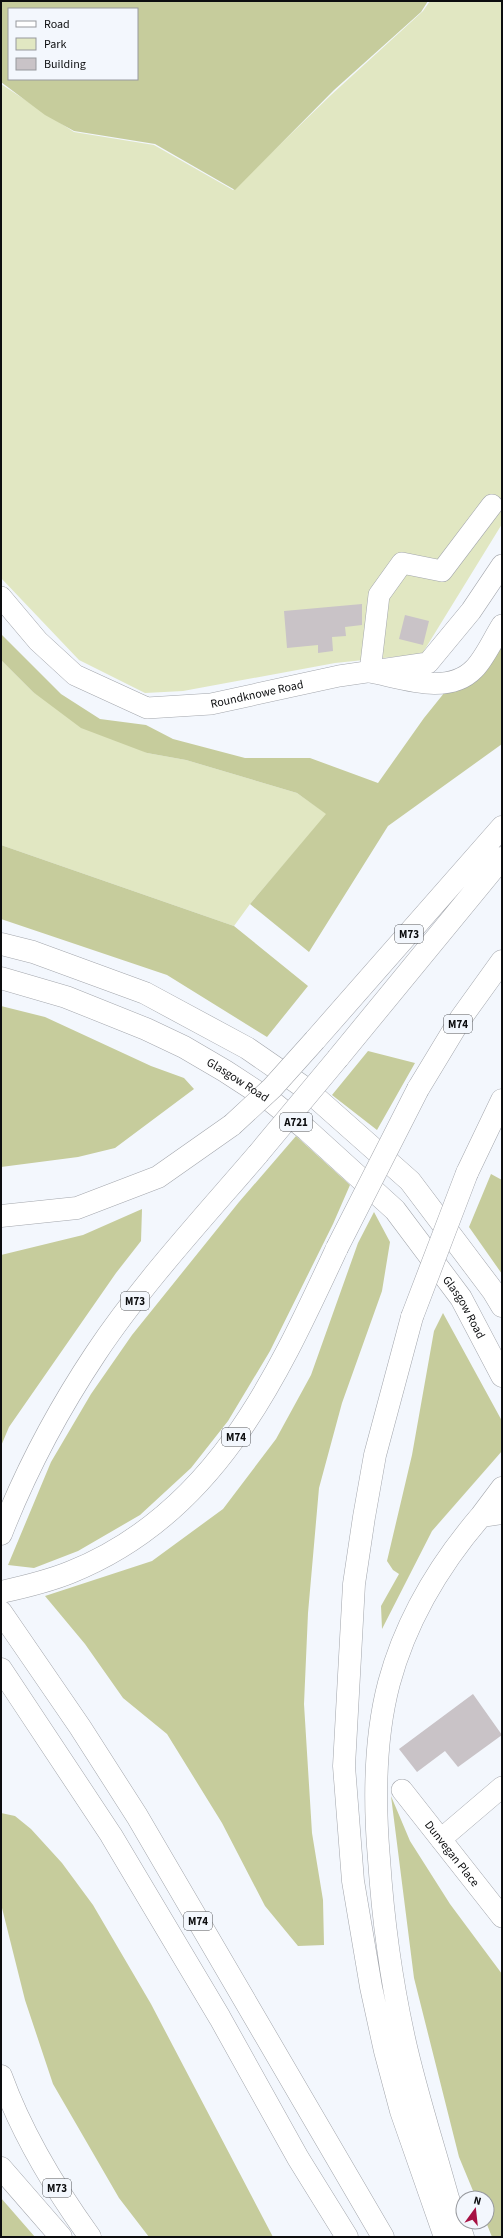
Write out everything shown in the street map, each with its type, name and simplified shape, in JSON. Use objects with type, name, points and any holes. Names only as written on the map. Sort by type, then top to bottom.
[{"type":"main road","name":"M73","points":[[1,1216],[77,1208],[158,1177],[232,1125],[272,1088],[502,827]]},
{"type":"main road","name":"M73","points":[[1,1534],[32,1462],[62,1406],[97,1352],[134,1302],[338,1058],[502,858]]},
{"type":"main road","name":"A721","points":[[1,944],[33,952],[145,993],[247,1048],[305,1088],[410,1182],[498,1299]]},
{"type":"main road","name":"M74","points":[[1,1592],[71,1572],[110,1553],[138,1534],[184,1497],[236,1438],[262,1398],[301,1325],[337,1248],[418,1089],[461,1018],[502,961]]},
{"type":"main road","name":"Glasgow Road","points":[[1,978],[66,997],[146,1029],[220,1068],[271,1101],[318,1140],[395,1210],[461,1298],[502,1376]]},
{"type":"main road","points":[[444,2237],[406,2125],[385,2051],[371,1988],[354,1888],[346,1807],[344,1766],[349,1659],[354,1584],[375,1455],[412,1317],[467,1173],[502,1100]]},
{"type":"main road","points":[[498,1299],[502,1311]]},
{"type":"main road","points":[[449,2202],[406,2044],[391,1970],[382,1909],[376,1828],[376,1771],[381,1724],[389,1682],[408,1628],[437,1572],[502,1488]]},
{"type":"main road","points":[[481,1516],[502,1513]]},
{"type":"main road","name":"M74","points":[[1,1612],[80,1727],[137,1816],[383,2237]]},
{"type":"main road","points":[[349,1659],[357,1827],[364,1898],[372,1942],[404,2081],[463,2237]]},
{"type":"main road","name":"M74","points":[[1,1669],[111,1835],[220,2018],[298,2158],[347,2237]]},
{"type":"main road","name":"M73","points":[[1,2076],[27,2136],[69,2208],[90,2237]]},
{"type":"main road","points":[[1,2168],[61,2237]]},
{"type":"street","points":[[492,505],[442,571],[402,563],[379,596],[370,672],[437,684],[460,680],[475,669],[502,625]]},
{"type":"street","name":"Roundknowe Road","points":[[1,597],[38,641],[75,676],[147,708],[211,704],[339,676],[428,663],[471,611],[502,565]]},
{"type":"street","points":[[441,1839],[502,1787]]},
{"type":"street","name":"Dunvegan Place","points":[[402,1790],[502,1917]]},
{"type":"green space","points":[[1,1],[428,1],[421,12],[334,90],[235,190],[155,144],[74,131],[45,115],[1,82]]},
{"type":"green space","points":[[430,1],[502,1],[502,524],[422,654],[335,663],[183,691],[145,693],[79,660],[1,578],[1,84],[74,132],[154,145],[233,190],[331,95],[423,11]]},
{"type":"green space","points":[[502,621],[502,744],[388,826],[309,952],[250,904],[326,814],[297,793],[186,760],[147,753],[81,728],[33,692],[1,660],[1,634],[61,694],[100,719],[146,725],[173,739],[245,758],[310,758],[378,783],[424,718]]},
{"type":"green space","points":[[1,660],[33,692],[147,753],[186,760],[297,793],[327,814],[250,904],[234,926],[1,845]]},
{"type":"green space","points":[[1,845],[234,926],[308,986],[267,1037],[167,975],[1,919]]},
{"type":"green space","points":[[1,1006],[45,1017],[151,1066],[184,1078],[194,1089],[115,1148],[78,1157],[1,1167]]},
{"type":"green space","points":[[368,1051],[415,1063],[377,1130],[332,1095]]},
{"type":"green space","points":[[296,1136],[350,1185],[333,1224],[270,1351],[228,1421],[191,1468],[140,1515],[78,1551],[34,1568],[8,1565],[51,1462],[91,1394],[132,1335],[239,1202]]},
{"type":"green space","points":[[491,1174],[502,1180],[502,1274],[469,1227]]},
{"type":"green space","points":[[142,1209],[141,1241],[116,1273],[9,1427],[1,1446],[1,1255],[83,1235]]},
{"type":"green space","points":[[374,1212],[390,1242],[382,1291],[342,1403],[319,1488],[308,1613],[304,1704],[312,1833],[323,1900],[324,1945],[298,1946],[265,1906],[222,1823],[167,1734],[123,1698],[85,1644],[45,1596],[152,1561],[223,1509],[276,1439],[311,1375],[358,1243]]},
{"type":"green space","points":[[443,1313],[502,1421],[502,1451],[432,1531],[382,1629],[381,1606],[399,1574],[393,1570],[387,1561],[412,1455],[434,1331]]},
{"type":"green space","points":[[391,1796],[410,1841],[450,1904],[502,1974],[502,2237],[492,2237],[489,2230],[495,2230],[495,2190],[473,2190],[459,2157],[414,1978]]},
{"type":"green space","points":[[1,1813],[15,1816],[31,1829],[62,1863],[93,1905],[151,2004],[273,2237],[149,2237],[119,2198],[53,2084],[25,2000],[1,1904]]},
{"type":"green space","points":[[1,2198],[35,2237],[1,2237]]},
{"type":"building","points":[[362,604],[362,625],[345,627],[346,636],[332,637],[333,651],[318,653],[318,645],[287,648],[284,611]]},
{"type":"building","points":[[405,615],[429,621],[423,645],[399,639]]},
{"type":"building","points":[[473,1694],[502,1735],[458,1767],[445,1751],[417,1772],[399,1749]]}]
